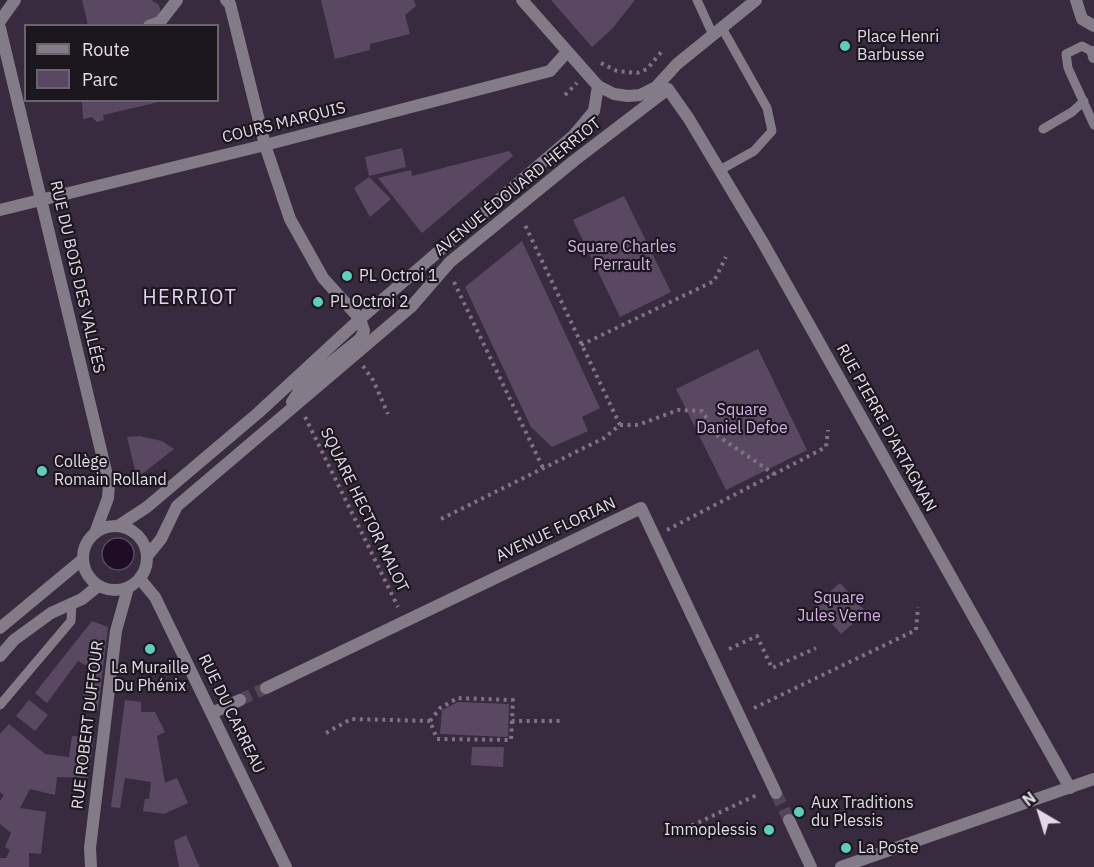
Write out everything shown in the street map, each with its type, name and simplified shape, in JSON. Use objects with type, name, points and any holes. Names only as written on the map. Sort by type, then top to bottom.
[{"type":"street","points":[[0,21],[15,0]]},
{"type":"street","points":[[154,24],[160,22],[177,0]]},
{"type":"street","points":[[226,0],[230,4],[265,146],[290,219],[323,278],[360,319]]},
{"type":"street","points":[[522,0],[598,86],[614,94],[628,96],[662,88],[677,64],[756,0]]},
{"type":"street","points":[[1076,0],[1082,19],[1094,26]]},
{"type":"street","name":"RUE DU BOIS DES VALLÉES","points":[[0,28],[109,484],[108,498],[95,533]]},
{"type":"street","name":"COURS MARQUIS","points":[[0,210],[265,146],[550,71],[567,52]]},
{"type":"street","name":"AVENUE ÉDOUARD HERRIOT","points":[[118,526],[147,507],[258,413],[360,319],[573,136],[594,111],[598,86]]},
{"type":"street","name":"RUE PIERRE D'ARTAGNAN","points":[[662,88],[720,170],[1070,788]]},
{"type":"street","name":"AVENUE ÉDOUARD HERRIOT","points":[[148,555],[161,538],[177,506],[411,307],[450,262],[662,88]]},
{"type":"street","name":"AVENUE ÉDOUARD HERRIOT","points":[[287,411],[303,385],[360,339],[364,331],[360,319]]},
{"type":"street","name":"AVENUE FLORIAN","points":[[266,688],[641,508],[775,790]]},
{"type":"street","points":[[118,526],[135,533],[146,546],[148,555],[145,572],[140,579],[128,588],[108,590],[98,586],[85,570],[83,559],[88,541],[95,533],[118,526]]},
{"type":"street","points":[[0,628],[83,559]]},
{"type":"street","name":"RUE DU CARREAU","points":[[140,579],[155,597],[286,867]]},
{"type":"street","points":[[0,656],[14,640],[51,613],[82,599],[98,586]]},
{"type":"street","name":"RUE ROBERT DUFFOUR","points":[[91,867],[90,848],[116,630],[128,588]]},
{"type":"street","points":[[212,713],[240,700]]},
{"type":"street","points":[[841,867],[1094,779]]},
{"type":"street","points":[[789,820],[811,867]]},
{"type":"lane","points":[[697,0],[767,108],[772,131],[754,151],[720,170]]},
{"type":"lane","points":[[1094,53],[1082,46],[1066,54],[1068,68],[1094,125]]},
{"type":"lane","points":[[1043,129],[1072,112],[1084,101]]},
{"type":"lane","points":[[0,705],[71,621],[72,603]]},
{"type":"path","points":[[565,95],[601,63],[617,71],[637,74],[647,69],[663,50]]},
{"type":"path","points":[[524,223],[620,424]]},
{"type":"path","points":[[581,345],[714,281],[726,257]]},
{"type":"path","points":[[453,281],[543,468]]},
{"type":"path","points":[[359,361],[373,380],[388,414]]},
{"type":"path","points":[[441,519],[604,438],[620,424],[638,425],[678,410],[702,411],[718,436],[774,474]]},
{"type":"path","name":"SQUARE HECTOR MALOT","points":[[303,411],[405,620]]},
{"type":"path","points":[[655,536],[826,447],[828,430]]},
{"type":"path","points":[[740,715],[916,630],[918,607]]},
{"type":"path","points":[[729,649],[757,636],[772,668],[816,648]]},
{"type":"path","points":[[458,698],[513,700],[511,740],[437,739],[430,721],[440,708],[458,698]]},
{"type":"path","points":[[326,733],[351,719],[430,721]]},
{"type":"path","points":[[512,722],[560,721]]},
{"type":"path","points":[[678,832],[775,790]]},
{"type":"green space","points":[[82,0],[151,0],[159,5],[164,24],[88,24]]},
{"type":"green space","points":[[321,0],[414,0],[416,6],[405,15],[410,34],[370,44],[370,50],[335,59]]},
{"type":"green space","points":[[551,0],[635,0],[612,29],[592,47]]},
{"type":"green space","points":[[82,102],[159,102],[103,115],[104,120],[97,122],[92,117],[83,119]]},
{"type":"green space","points":[[402,148],[406,167],[369,176],[365,157]]},
{"type":"green space","points":[[509,151],[513,156],[422,233],[378,178],[411,170],[412,176]]},
{"type":"green space","points":[[369,177],[391,199],[370,217],[354,188]]},
{"type":"green space","name":"Square Charles Perrault","points":[[624,196],[671,292],[620,317],[573,220]]},
{"type":"green space","points":[[522,241],[600,408],[582,417],[588,431],[552,447],[531,427],[465,287]]},
{"type":"green space","name":"Square Daniel Defoe","points":[[758,349],[807,450],[726,490],[676,389]]},
{"type":"green space","points":[[139,436],[162,441],[174,449],[137,478],[127,437]]},
{"type":"green space","name":"Square Jules Verne","points":[[840,583],[866,612],[841,634],[815,605]]},
{"type":"green space","points":[[92,621],[108,627],[98,710],[82,708],[87,666],[78,661],[47,703],[35,693]]},
{"type":"green space","points":[[29,700],[48,715],[35,731],[16,716]]},
{"type":"green space","points":[[125,700],[141,702],[141,712],[155,712],[165,732],[157,736],[165,783],[177,778],[188,803],[164,814],[143,811],[145,799],[149,799],[151,782],[125,778],[120,808],[111,807]]},
{"type":"green space","points":[[458,702],[509,704],[508,737],[440,734],[442,710]]},
{"type":"green space","points":[[9,724],[45,754],[69,757],[72,736],[94,738],[88,778],[57,777],[55,795],[30,789],[20,808],[46,812],[41,854],[29,853],[29,867],[0,867],[0,858],[6,858],[10,850],[5,847],[11,833],[0,824],[0,801],[4,795],[0,792],[0,734]]},
{"type":"green space","points":[[472,747],[504,747],[503,767],[471,765]]},
{"type":"green space","points":[[186,835],[200,867],[179,867],[174,841]]},
{"type":"shaded area","points":[[118,538],[130,542],[134,554],[130,566],[118,570],[106,566],[102,554],[106,542]]},
{"type":"tunnel","points":[[240,700],[266,688]]},
{"type":"tunnel","points":[[776,793],[789,820]]},
{"type":"place","name":"Place Henri Barbusse","points":[[845,46]]},
{"type":"place","name":"PL Octroi 1","points":[[347,276]]},
{"type":"place","name":"PL Octroi 2","points":[[318,302]]},
{"type":"place","name":"Collège Romain Rolland","points":[[42,471]]},
{"type":"place","name":"La Muraille Du Phénix","points":[[150,649]]},
{"type":"place","name":"Aux Traditions du Plessis","points":[[799,812]]},
{"type":"place","name":"Immoplessis","points":[[769,830]]},
{"type":"place","name":"La Poste","points":[[846,848]]},
{"type":"district","name":"HERRIOT","points":[[190,298]]}]
